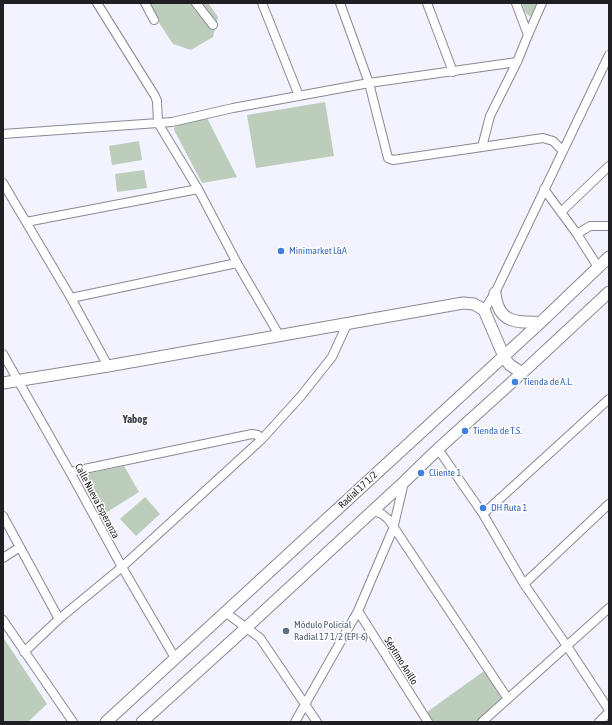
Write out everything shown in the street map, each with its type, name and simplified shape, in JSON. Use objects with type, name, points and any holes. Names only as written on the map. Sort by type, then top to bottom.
[{"type":"street","points":[[97,3],[155,96],[157,101],[158,123],[198,190],[237,263],[279,335]]},
{"type":"street","points":[[145,3],[154,20]]},
{"type":"street","points":[[196,3],[213,25]]},
{"type":"street","points":[[262,3],[299,96]]},
{"type":"street","points":[[340,3],[369,83],[388,158],[394,160],[543,138],[553,142],[563,151]]},
{"type":"street","points":[[427,3],[453,72]]},
{"type":"street","points":[[516,3],[528,34]]},
{"type":"street","points":[[482,147],[490,116],[517,62],[542,3]]},
{"type":"street","points":[[484,310],[495,293],[609,55]]},
{"type":"street","points":[[3,134],[158,123],[193,118],[233,108],[369,83],[517,62]]},
{"type":"street","points":[[561,212],[609,166]]},
{"type":"street","points":[[3,183],[71,298],[108,366]]},
{"type":"street","points":[[544,188],[577,234],[598,267]]},
{"type":"street","points":[[26,222],[198,190]]},
{"type":"street","points":[[577,234],[590,226],[609,226]]},
{"type":"street","name":"Radial 17 1/2","points":[[106,722],[541,322],[609,257]]},
{"type":"street","points":[[71,298],[237,263]]},
{"type":"street","points":[[142,722],[373,511],[438,449],[609,292]]},
{"type":"street","points":[[495,293],[498,308],[509,319],[524,323],[541,322]]},
{"type":"street","points":[[3,383],[108,366],[452,304],[468,303],[474,304],[484,310],[505,359],[510,365],[522,373]]},
{"type":"street","points":[[24,652],[59,619],[122,567],[262,439],[301,396],[332,357],[348,322]]},
{"type":"street","name":"Calle Nueva Esperanza","points":[[3,354],[122,567],[175,658]]},
{"type":"street","points":[[483,514],[609,399]]},
{"type":"street","points":[[70,472],[252,434],[258,435],[262,439]]},
{"type":"street","points":[[438,449],[483,514],[524,584],[567,646],[609,711],[599,722]]},
{"type":"street","points":[[296,722],[358,611],[394,529],[404,482]]},
{"type":"street","points":[[524,584],[609,504]]},
{"type":"street","points":[[373,511],[382,514],[389,520],[508,699]]},
{"type":"street","points":[[3,516],[59,619]]},
{"type":"street","points":[[3,558],[20,547]]},
{"type":"street","points":[[482,722],[609,608]]},
{"type":"street","name":"Séptimo Anillo","points":[[358,611],[428,722]]},
{"type":"street","points":[[226,612],[260,638],[317,722]]},
{"type":"street","points":[[3,620],[72,722]]},
{"type":"green space","points":[[146,3],[208,3],[218,17],[213,37],[191,50],[173,44]]},
{"type":"green space","points":[[522,3],[541,3],[532,16],[530,16],[524,10]]},
{"type":"green space","points":[[325,102],[334,156],[256,168],[247,115]]},
{"type":"green space","points":[[207,118],[237,177],[202,183],[174,130],[175,125]]},
{"type":"green space","points":[[139,141],[142,160],[112,165],[109,146]]},
{"type":"green space","points":[[144,170],[147,188],[117,192],[115,174]]},
{"type":"green space","points":[[124,466],[139,492],[104,514],[81,475]]},
{"type":"green space","points":[[145,497],[160,514],[136,536],[120,519]]},
{"type":"green space","points":[[3,637],[47,704],[28,722],[3,722]]},
{"type":"green space","points":[[484,671],[501,696],[501,700],[481,722],[433,722],[427,712]]},
{"type":"place","name":"Minimarket L&A","points":[[281,251]]},
{"type":"place","name":"Tienda de A.L.","points":[[515,382]]},
{"type":"place","name":"Tienda de T.S.","points":[[465,431]]},
{"type":"place","name":"Cliente 1","points":[[421,473]]},
{"type":"place","name":"DH Ruta 1","points":[[483,508]]},
{"type":"place","name":"Módulo Policial Radial 17 1/2 (EPI-6)","points":[[286,631]]},
{"type":"district","name":"Yabog","points":[[135,420]]}]
